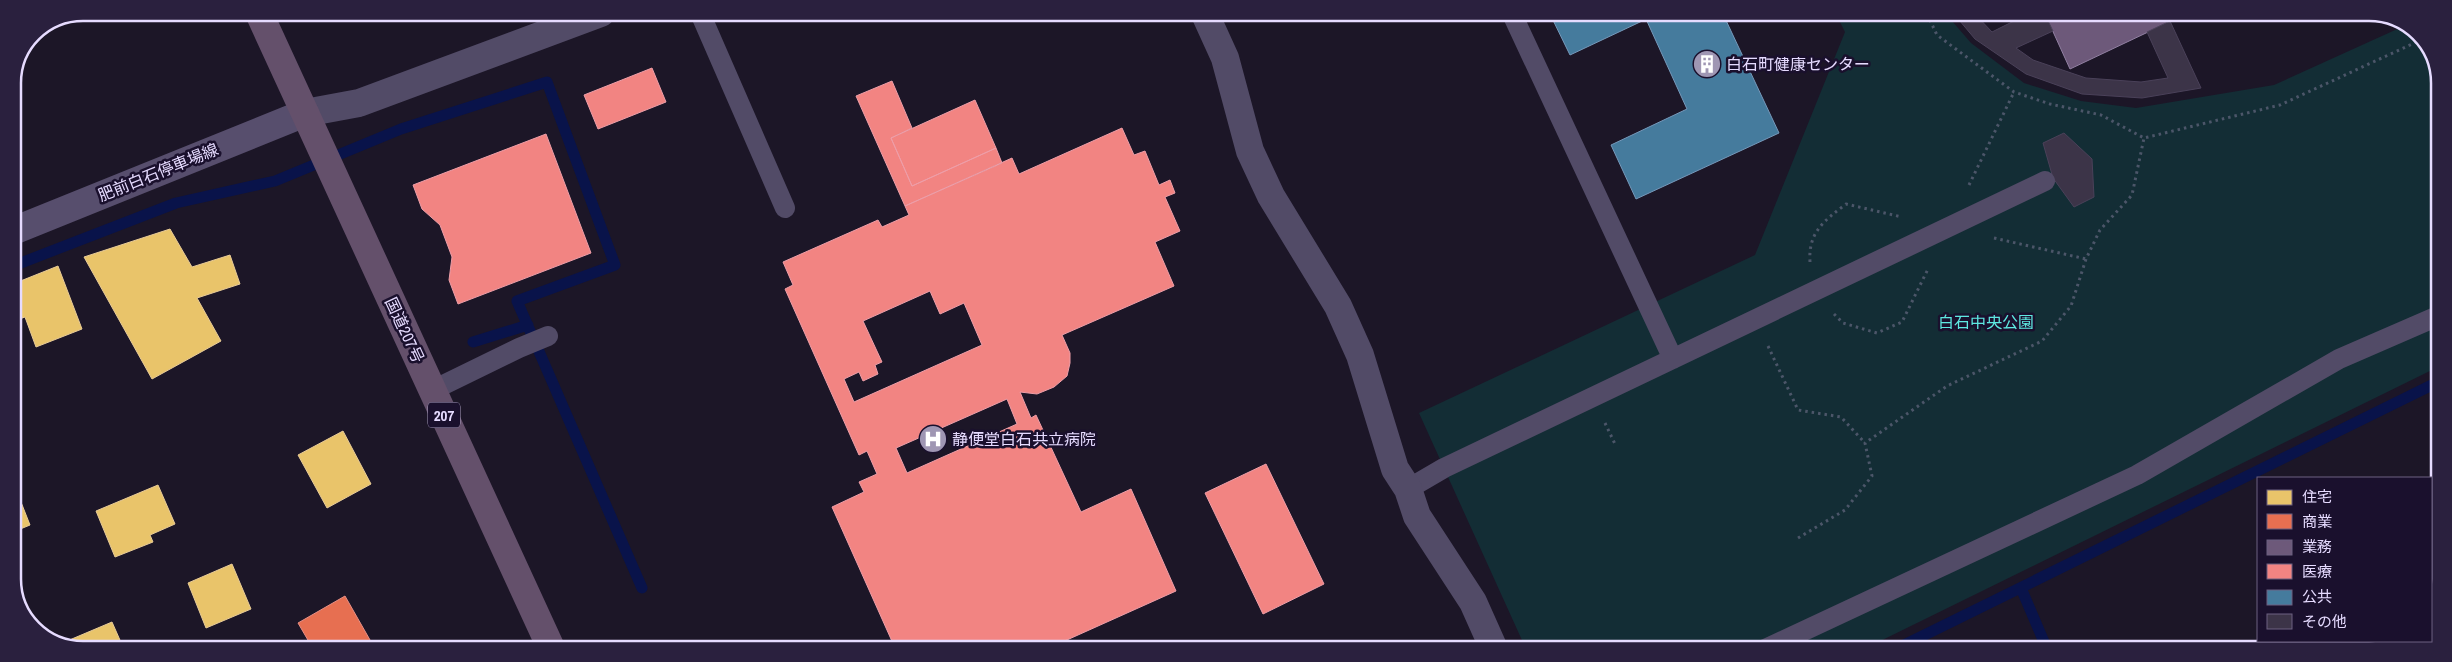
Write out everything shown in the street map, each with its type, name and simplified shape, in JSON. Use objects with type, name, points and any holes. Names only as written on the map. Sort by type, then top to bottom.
[{"type":"highway","name":"国道207号","points":[[263,21],[548,641]]},
{"type":"main road","name":"肥前白石停車場線","points":[[21,227],[305,113]]},
{"type":"street","points":[[305,113],[359,103],[579,21]]},
{"type":"street","points":[[1208,21],[1225,58],[1250,150],[1271,196],[1338,306],[1360,355],[1395,469],[1408,489],[1416,516],[1473,602],[1490,641]]},
{"type":"lane","points":[[703,21],[785,208]]},
{"type":"lane","points":[[1515,21],[1673,359]]},
{"type":"lane","points":[[1408,489],[1444,468],[2045,181]]},
{"type":"lane","points":[[1782,641],[2137,476],[2339,359],[2431,319]]},
{"type":"lane","points":[[432,390],[518,348],[548,336]]},
{"type":"path","points":[[1930,21],[1937,35],[2014,92],[2050,104],[2102,115],[2144,138],[2280,105],[2416,42]]},
{"type":"path","points":[[1865,442],[1947,386],[2042,341],[2071,306],[2086,259],[2100,230],[2132,195],[2144,138]]},
{"type":"path","points":[[1755,320],[1798,410],[1841,417],[1865,442],[1872,476],[1845,510],[1798,538]]},
{"type":"green space","name":"白石中央公園","points":[[1840,21],[1952,21],[1971,43],[2024,83],[2081,101],[2136,108],[2274,85],[2398,29],[2403,32],[2418,45],[2426,59],[2431,79],[2431,370],[1880,641],[1522,641],[1419,413],[1755,255],[1845,32]]},
{"type":"building: 住宅","points":[[170,229],[192,267],[230,255],[240,284],[197,298],[221,341],[152,379],[84,257]]},
{"type":"building: 住宅","points":[[58,266],[82,329],[36,347],[25,317],[21,318],[21,281]]},
{"type":"building: 住宅","points":[[343,431],[371,484],[327,508],[298,455]]},
{"type":"building: 住宅","points":[[158,485],[175,524],[150,535],[153,542],[115,557],[96,511]]},
{"type":"building: 住宅","points":[[21,502],[30,525],[21,529]]},
{"type":"building: 住宅","points":[[232,564],[251,609],[206,628],[188,583]]},
{"type":"building: 住宅","points":[[112,622],[120,641],[83,641],[71,639]]},
{"type":"building: 商業","points":[[345,596],[371,641],[308,641],[298,623]]},
{"type":"building: 業務","points":[[2048,21],[2171,21],[2070,69]]},
{"type":"building: 医療","points":[[652,68],[666,102],[598,129],[584,95]]},
{"type":"building: 医療","points":[[892,81],[912,128],[891,138],[912,186],[996,148],[1002,163],[905,206],[856,96]]},
{"type":"building: 医療","points":[[975,100],[996,148],[912,186],[891,138]]},
{"type":"building: 医療","points":[[1122,128],[1134,155],[1145,151],[1159,185],[1170,180],[1175,193],[1165,197],[1180,231],[1155,242],[1174,286],[1062,335],[1070,353],[1067,376],[1054,387],[1037,394],[1020,392],[1031,418],[1036,415],[1081,512],[1131,489],[1176,591],[1065,641],[892,641],[832,507],[864,492],[859,482],[877,474],[867,451],[859,455],[785,289],[793,285],[783,262],[878,220],[882,227],[909,215],[905,206],[1012,158],[1019,174]],"holes":[[[930,291],[940,314],[964,303],[982,345],[854,402],[844,379],[859,372],[863,381],[878,374],[875,365],[882,362],[863,321]],[[1007,399],[1017,424],[907,473],[896,448]]]},
{"type":"building: 医療","points":[[546,134],[591,253],[458,304],[449,280],[452,257],[440,225],[422,209],[413,185]]},
{"type":"building: 医療","points":[[1266,464],[1324,584],[1263,614],[1205,493]]},
{"type":"building: 公共","points":[[1553,21],[1642,21],[1570,55]]},
{"type":"building: 公共","name":"白石町健康センター","points":[[1647,21],[1726,21],[1779,133],[1636,199],[1611,145],[1687,109]]},
{"type":"building: その他","points":[[1960,21],[1982,21],[1992,32],[2014,21],[2048,21],[2053,31],[2016,48],[2033,60],[2086,78],[2141,82],[2168,78],[2147,32],[2170,21],[2201,88],[2142,98],[2082,94],[2026,74],[1975,39]]},
{"type":"building: その他","points":[[2064,133],[2092,159],[2094,197],[2074,207],[2053,178],[2043,143]]},
{"type":"waterway","points":[[21,263],[176,203],[275,181],[401,129],[547,82],[615,265],[517,301],[642,588]]},
{"type":"waterway","points":[[473,342],[528,325]]},
{"type":"waterway","points":[[1912,641],[2431,385]]},
{"type":"waterway","points":[[2021,588],[2044,641]]},
{"type":"place","name":"白石町健康センター","points":[[1707,64]]},
{"type":"place","name":"静便堂白石共立病院","points":[[933,439]]}]
